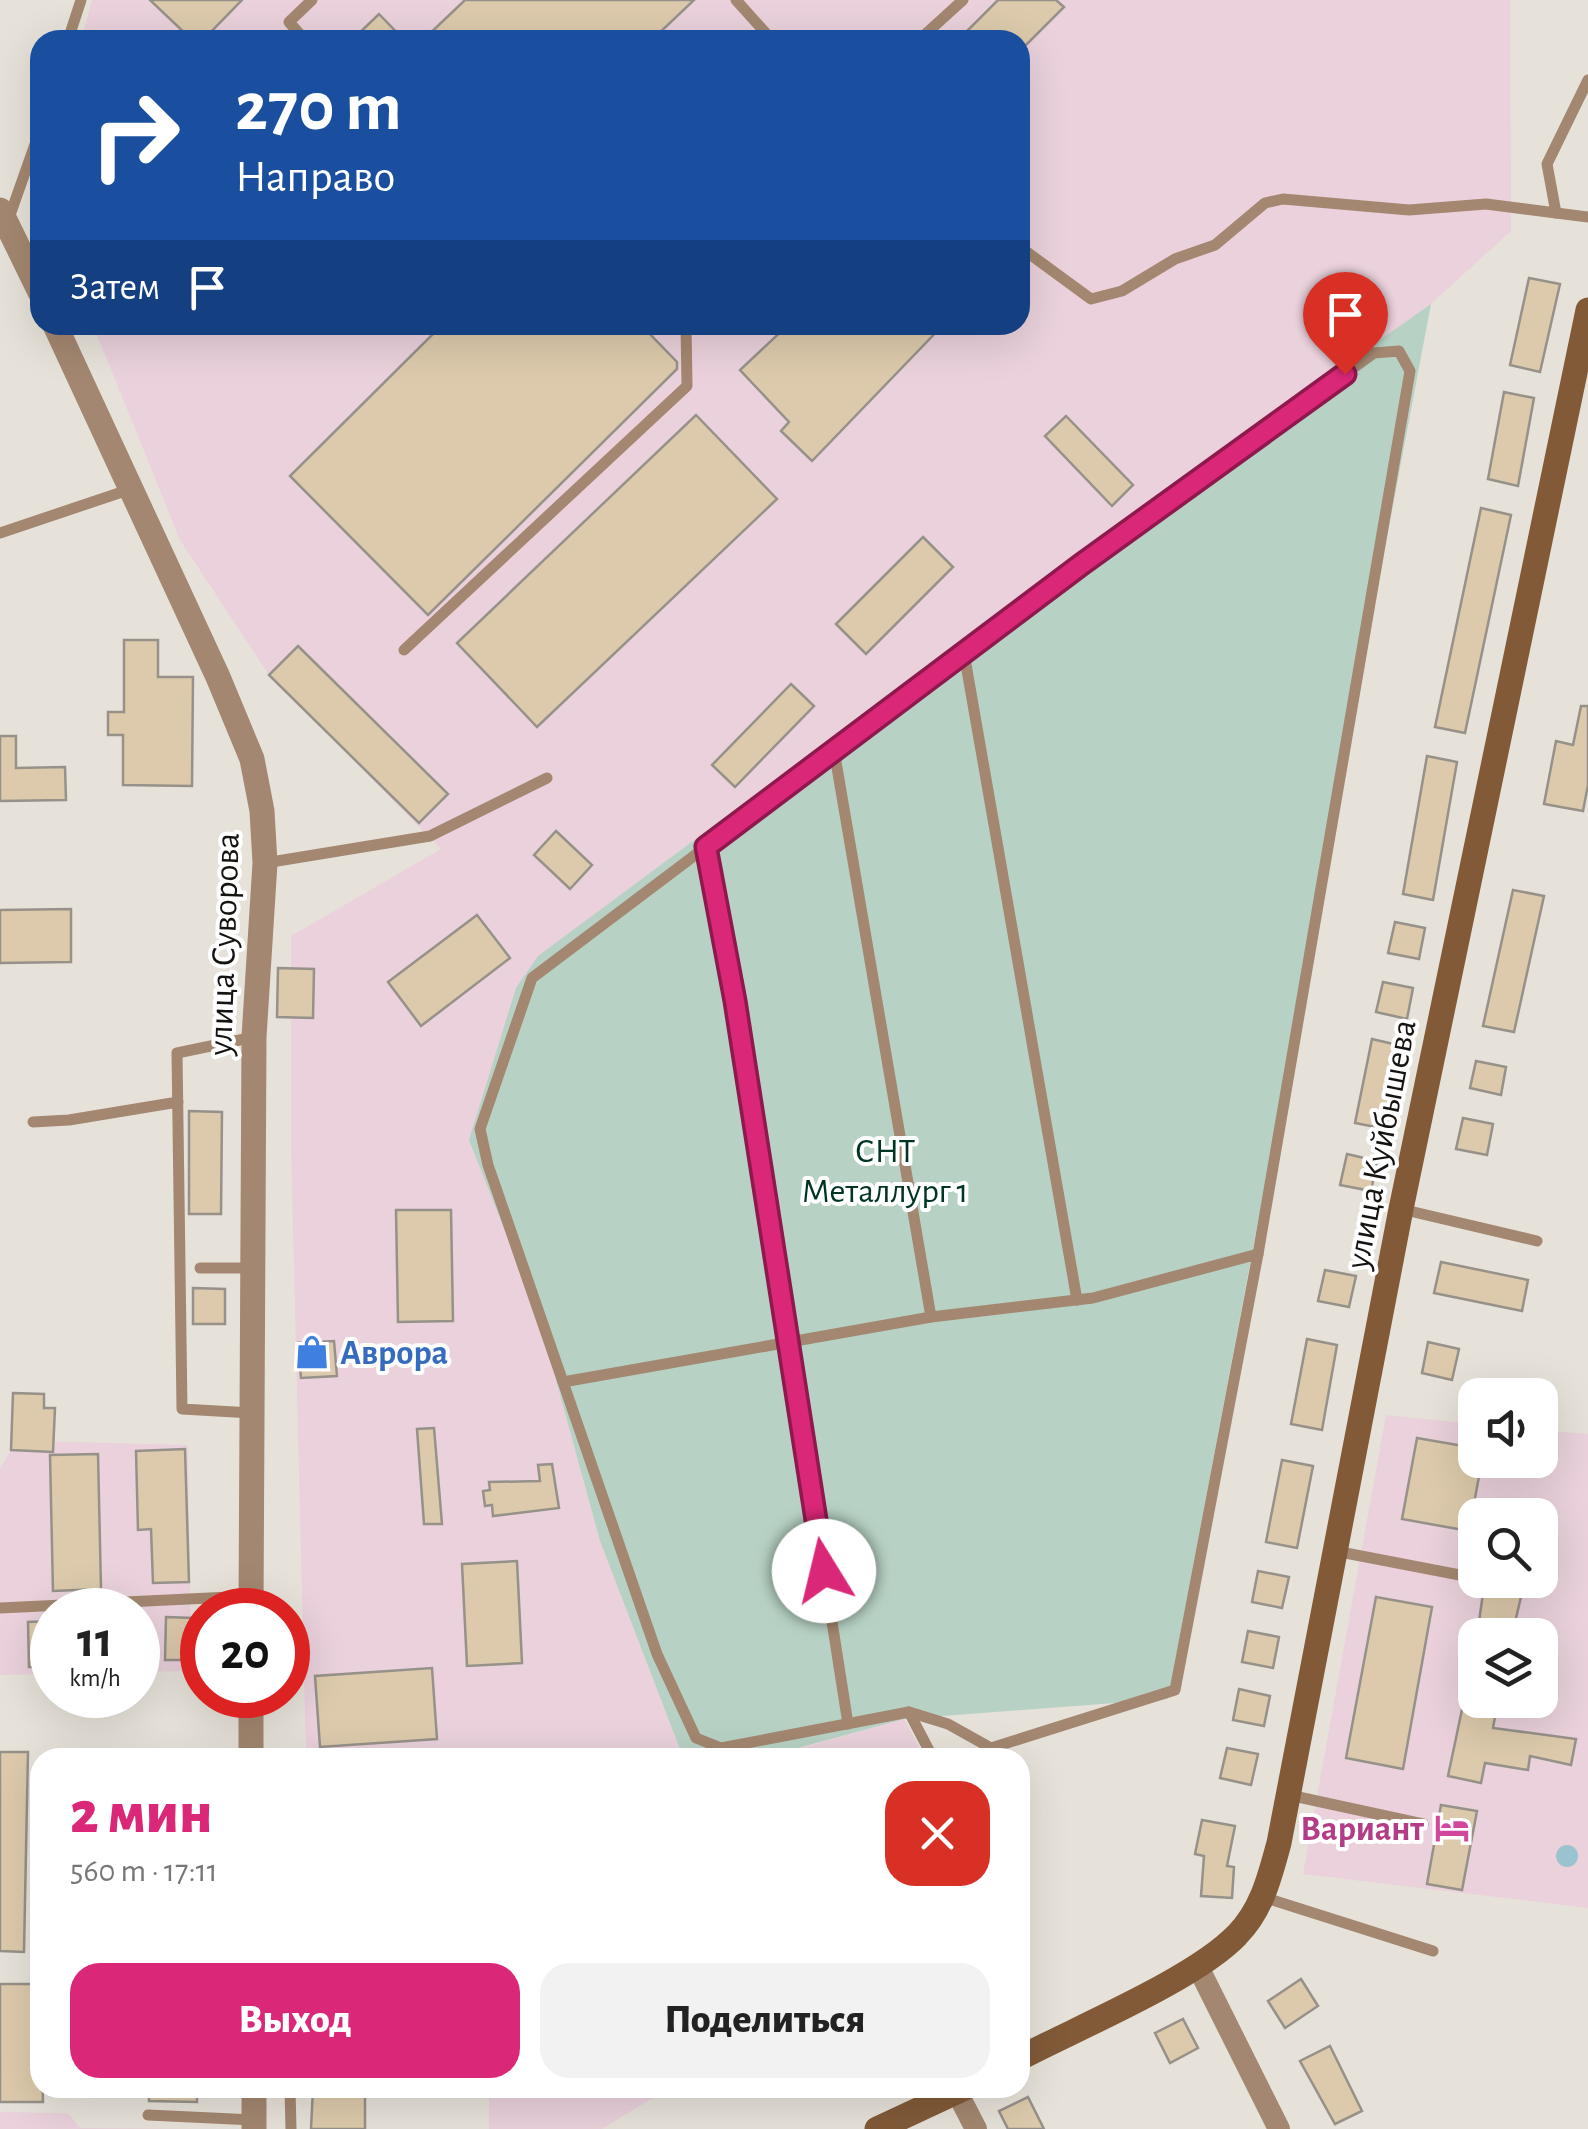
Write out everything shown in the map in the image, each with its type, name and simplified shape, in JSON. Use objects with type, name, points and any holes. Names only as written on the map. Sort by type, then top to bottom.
[{"type":"main road","name":"улица Куйбышева","points":[[1030,2053],[1197,1965],[1238,1935],[1263,1897],[1289,1794],[1401,1210],[1588,310]]},
{"type":"main road","points":[[877,2129],[941,2098]]},
{"type":"street","points":[[4,216],[30,271]]},
{"type":"street","name":"улица Суворова","points":[[60,335],[252,759],[262,812],[265,863],[254,1037],[251,1588]]},
{"type":"street","points":[[251,1718],[251,1748]]},
{"type":"street","points":[[1197,1965],[1280,2129]]},
{"type":"street","points":[[254,2098],[254,2124]]},
{"type":"street","points":[[963,2098],[976,2129]]},
{"type":"lane","points":[[71,30],[80,0]]},
{"type":"lane","points":[[296,30],[289,22],[312,0]]},
{"type":"lane","points":[[736,0],[763,30]]},
{"type":"lane","points":[[930,30],[963,0]]},
{"type":"lane","points":[[1556,213],[1547,164],[1588,80]]},
{"type":"lane","points":[[4,216],[30,154]]},
{"type":"lane","points":[[1030,254],[1090,299],[1122,291],[1176,259],[1215,245],[1265,203],[1283,200],[1409,210],[1486,204],[1588,217]]},
{"type":"lane","points":[[404,650],[687,386],[686,335]]},
{"type":"lane","points":[[1399,351],[1410,371],[1258,1254],[1176,1690],[991,1748],[948,1724],[909,1712],[720,1748],[696,1738],[657,1654],[488,1165],[480,1130],[532,978],[834,750],[1374,352],[1399,351]]},
{"type":"lane","points":[[0,533],[131,489]]},
{"type":"lane","points":[[964,653],[1078,1300]]},
{"type":"lane","points":[[834,750],[932,1317]]},
{"type":"lane","points":[[265,863],[430,836],[547,778]]},
{"type":"lane","points":[[706,847],[735,1001],[848,1724]]},
{"type":"lane","points":[[253,1413],[182,1409],[177,1053],[254,1037]]},
{"type":"lane","points":[[33,1122],[70,1120],[178,1102]]},
{"type":"lane","points":[[1401,1210],[1538,1241]]},
{"type":"lane","points":[[563,1382],[932,1317],[1078,1300],[1258,1254]]},
{"type":"lane","points":[[200,1268],[253,1268]]},
{"type":"lane","points":[[1336,1551],[1458,1575]]},
{"type":"lane","points":[[0,1608],[180,1604]]},
{"type":"lane","points":[[909,1712],[928,1748]]},
{"type":"lane","points":[[1289,1794],[1423,1824]]},
{"type":"lane","points":[[1263,1897],[1434,1951]]},
{"type":"lane","points":[[290,2098],[291,2129]]},
{"type":"lane","points":[[148,2115],[254,2124]]},
{"type":"shaded area","points":[[92,0],[1510,0],[1511,231],[1431,304],[1159,495],[671,857],[538,1314],[600,1541],[680,1748],[306,1748],[305,1718],[310,1718],[310,1588],[302,1588],[291,1147],[291,936],[441,849],[269,675],[180,540],[97,335],[1030,335],[1030,30],[84,30]]},
{"type":"shaded area","points":[[1386,1415],[1458,1422],[1458,1478],[1558,1478],[1558,1432],[1588,1434],[1588,1908],[1303,1874]]},
{"type":"shaded area","points":[[34,1441],[188,1445],[190,1588],[180,1588],[180,1671],[160,1672],[160,1588],[30,1588],[30,1674],[0,1675],[0,1469],[11,1450]]},
{"type":"shaded area","points":[[904,1719],[919,1748],[801,1748]]},
{"type":"shaded area","points":[[489,2098],[653,2098],[602,2129],[489,2129]]},
{"type":"shaded area","points":[[0,2112],[68,2113],[80,2128],[201,2129],[0,2129]]},
{"type":"green space","name":"СНТ Металлург 1","points":[[1431,304],[1168,1699],[904,1719],[798,1748],[680,1748],[600,1541],[538,1314],[469,1140],[516,988],[538,956],[1159,495]]},
{"type":"water","points":[[1567,1845],[1575,1848],[1575,1864],[1567,1867],[1559,1864],[1556,1856],[1559,1848]]},
{"type":"building","points":[[150,0],[242,0],[213,30],[182,30]]},
{"type":"building","points":[[465,0],[694,0],[662,30],[434,30]]},
{"type":"building","points":[[998,0],[1056,0],[1064,7],[1030,41],[1030,30],[968,30]]},
{"type":"building","points":[[379,14],[394,30],[362,30]]},
{"type":"building","points":[[1529,278],[1560,284],[1540,372],[1510,365]]},
{"type":"building","points":[[432,335],[651,335],[677,362],[677,369],[428,615],[290,476]]},
{"type":"building","points":[[777,335],[933,335],[812,461],[781,431],[789,422],[740,370]]},
{"type":"building","points":[[1504,392],[1534,398],[1518,486],[1488,479]]},
{"type":"building","points":[[696,415],[777,499],[537,727],[457,643]]},
{"type":"building","points":[[1066,416],[1133,485],[1112,506],[1045,436]]},
{"type":"building","points":[[1481,508],[1511,515],[1465,733],[1435,727]]},
{"type":"building","points":[[923,537],[953,567],[866,654],[836,624]]},
{"type":"building","points":[[124,640],[158,640],[158,677],[193,677],[192,786],[123,785],[123,735],[108,735],[108,712],[124,712]]},
{"type":"building","points":[[298,646],[448,794],[419,823],[269,675]]},
{"type":"building","points":[[791,684],[814,706],[735,787],[712,765]]},
{"type":"building","points":[[1581,706],[1588,706],[1588,785],[1583,811],[1544,804],[1556,741],[1573,745]]},
{"type":"building","points":[[0,736],[16,736],[16,768],[65,767],[66,800],[0,801]]},
{"type":"building","points":[[1427,756],[1457,762],[1433,900],[1403,894]]},
{"type":"building","points":[[556,831],[592,865],[570,889],[534,855]]},
{"type":"building","points":[[1513,890],[1544,896],[1514,1032],[1483,1026]]},
{"type":"building","points":[[71,909],[71,962],[0,963],[0,910]]},
{"type":"building","points":[[477,915],[510,958],[421,1026],[388,982]]},
{"type":"building","points":[[1395,922],[1425,928],[1419,959],[1388,953]]},
{"type":"building","points":[[278,968],[314,969],[313,1018],[277,1017]]},
{"type":"building","points":[[1383,982],[1413,988],[1407,1019],[1376,1012]]},
{"type":"building","points":[[1372,1039],[1402,1046],[1386,1129],[1355,1123]]},
{"type":"building","points":[[1476,1061],[1506,1067],[1501,1095],[1470,1088]]},
{"type":"building","points":[[189,1111],[222,1112],[221,1214],[189,1214]]},
{"type":"building","points":[[1463,1118],[1493,1124],[1487,1155],[1456,1149]]},
{"type":"building","points":[[1347,1154],[1377,1161],[1371,1191],[1340,1185]]},
{"type":"building","points":[[396,1210],[451,1210],[453,1321],[398,1322]]},
{"type":"building","points":[[1441,1262],[1528,1280],[1522,1311],[1434,1293]]},
{"type":"building","points":[[1325,1270],[1356,1276],[1349,1307],[1318,1301]]},
{"type":"building","points":[[193,1288],[225,1289],[225,1324],[193,1324]]},
{"type":"building","points":[[1307,1339],[1337,1345],[1322,1430],[1291,1424]]},
{"type":"building","points":[[334,1341],[337,1376],[301,1378],[298,1343]]},
{"type":"building","points":[[1428,1342],[1459,1349],[1452,1380],[1422,1373]]},
{"type":"building","points":[[13,1393],[44,1394],[44,1408],[55,1408],[53,1452],[11,1450]]},
{"type":"building","points":[[434,1428],[442,1524],[424,1524],[417,1429]]},
{"type":"building","points":[[1417,1438],[1458,1445],[1458,1478],[1479,1478],[1475,1498],[1458,1498],[1458,1529],[1402,1519]]},
{"type":"building","points":[[185,1449],[189,1582],[153,1583],[151,1529],[138,1530],[136,1451]]},
{"type":"building","points":[[98,1454],[101,1588],[53,1588],[50,1455]]},
{"type":"building","points":[[1282,1460],[1313,1466],[1297,1548],[1266,1542]]},
{"type":"building","points":[[552,1464],[559,1508],[493,1516],[492,1505],[485,1506],[483,1491],[490,1490],[489,1482],[540,1481],[538,1465]]},
{"type":"building","points":[[517,1561],[522,1663],[467,1666],[462,1564]]},
{"type":"building","points":[[1258,1571],[1289,1577],[1282,1608],[1252,1602]]},
{"type":"building","points":[[1376,1597],[1432,1607],[1403,1769],[1346,1758]]},
{"type":"building","points":[[1482,1598],[1521,1598],[1516,1618],[1479,1618]]},
{"type":"building","points":[[166,1617],[180,1618],[180,1660],[165,1660]]},
{"type":"building","points":[[30,1622],[30,1667],[29,1667]]},
{"type":"building","points":[[1248,1631],[1279,1637],[1273,1668],[1242,1662]]},
{"type":"building","points":[[432,1668],[437,1739],[320,1747],[315,1676]]},
{"type":"building","points":[[1239,1689],[1270,1696],[1264,1726],[1233,1720]]},
{"type":"building","points":[[1460,1718],[1495,1718],[1493,1728],[1576,1739],[1571,1765],[1530,1756],[1528,1770],[1485,1763],[1481,1783],[1448,1776]]},
{"type":"building","points":[[1227,1748],[1258,1754],[1251,1785],[1220,1778]]},
{"type":"building","points":[[0,1752],[28,1752],[24,1952],[0,1951]]},
{"type":"building","points":[[1441,1805],[1477,1811],[1462,1890],[1427,1884]]},
{"type":"building","points":[[1202,1820],[1235,1826],[1227,1866],[1234,1867],[1232,1898],[1201,1896],[1204,1856],[1195,1854]]},
{"type":"building","points":[[1301,1979],[1318,2006],[1285,2028],[1268,2001]]},
{"type":"building","points":[[0,1984],[30,1984],[30,2098],[43,2098],[43,2102],[0,2102]]},
{"type":"building","points":[[1183,2019],[1198,2048],[1170,2063],[1155,2033]]},
{"type":"building","points":[[1330,2046],[1362,2111],[1335,2124],[1300,2061]]},
{"type":"building","points":[[149,2098],[197,2098],[197,2102]]},
{"type":"building","points":[[313,2098],[365,2098],[365,2129],[311,2129]]},
{"type":"building","points":[[1028,2098],[1044,2129],[1008,2129],[999,2111]]},
{"type":"place","name":"Аврора","points":[[312,1352]]},
{"type":"place","name":"Вариант","points":[[1452,1828]]},
{"type":"route","points":[[824,1571],[735,1001],[706,847],[1082,564],[1345,374]]}]
